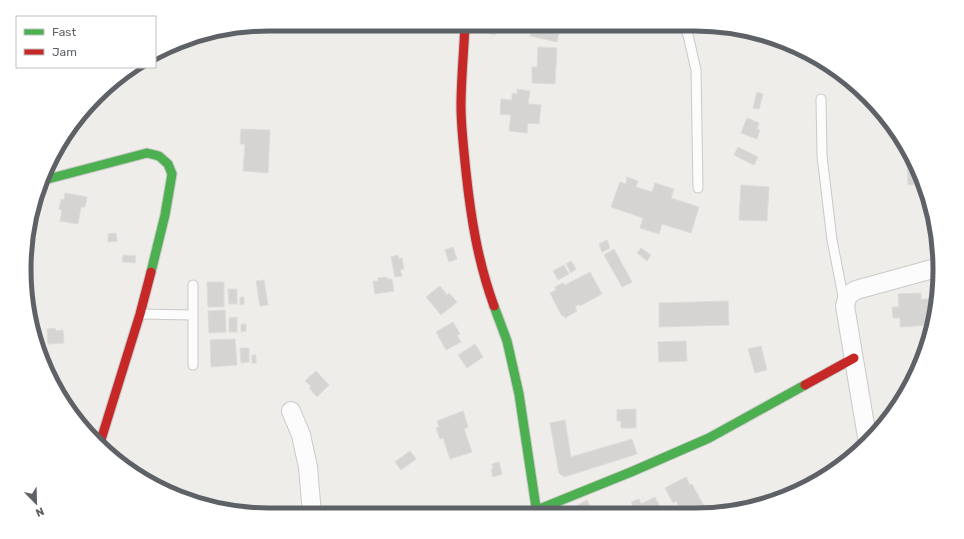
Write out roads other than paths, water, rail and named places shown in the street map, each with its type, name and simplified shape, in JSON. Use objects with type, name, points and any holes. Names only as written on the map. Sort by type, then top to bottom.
[{"type":"street","points":[[465,31],[461,106],[468,200],[484,279],[507,341],[519,394],[537,508]]},
{"type":"street","points":[[49,179],[147,153],[159,156],[168,164],[172,174],[165,215],[140,314],[102,439]]},
{"type":"street","points":[[867,434],[845,306],[848,295],[856,290],[933,269]]},
{"type":"street","points":[[544,508],[709,438],[854,358]]},
{"type":"street","points":[[291,411],[301,435],[308,467],[311,508]]},
{"type":"lane","points":[[686,31],[696,70],[698,188]]},
{"type":"lane","points":[[821,99],[822,156],[831,232],[845,306]]},
{"type":"lane","points":[[193,284],[193,365]]},
{"type":"lane","points":[[140,314],[193,315]]}]
